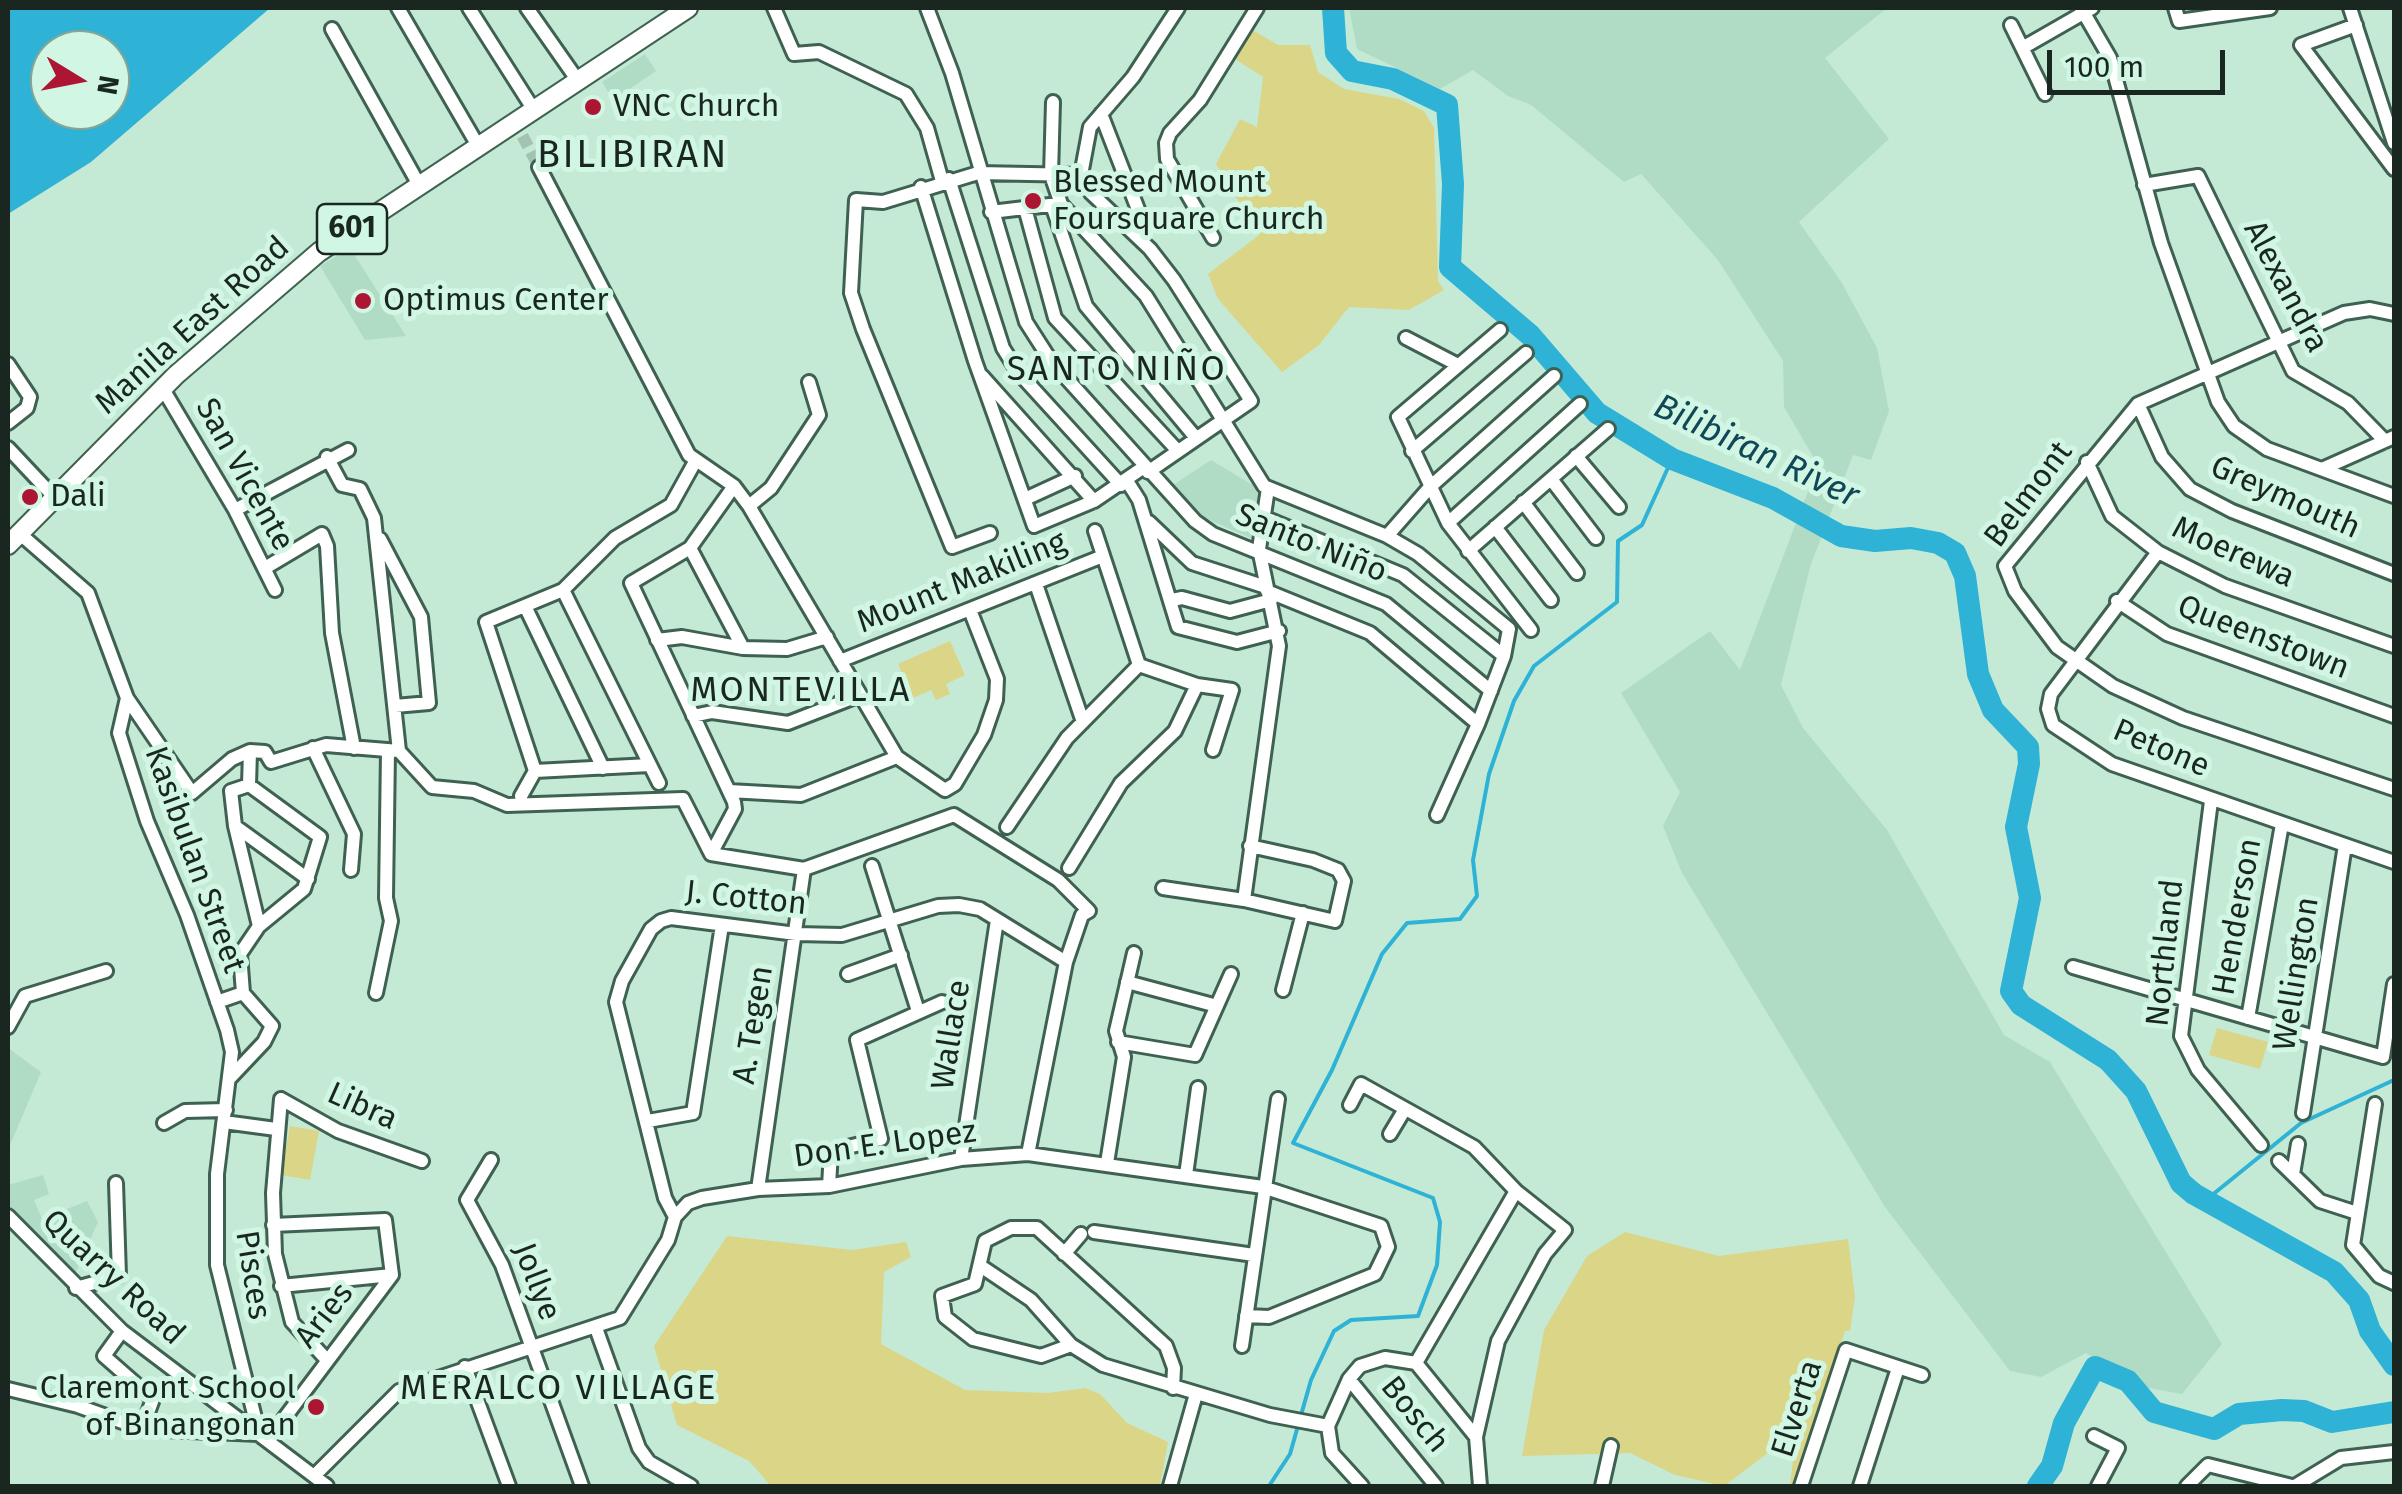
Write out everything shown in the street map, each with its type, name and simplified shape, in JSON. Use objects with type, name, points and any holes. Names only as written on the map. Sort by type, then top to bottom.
[{"type":"main road","name":"Manila East Road","points":[[13,539],[163,389],[256,303],[418,183],[688,8]]},
{"type":"street","points":[[398,8],[477,144]]},
{"type":"street","points":[[470,8],[532,107]]},
{"type":"street","points":[[526,8],[576,78]]},
{"type":"street","points":[[774,8],[794,54],[819,52],[906,94],[924,119],[1003,348],[1018,372],[1124,483],[1144,518],[1178,627],[1237,642],[1279,631]]},
{"type":"street","name":"Santo Niño","points":[[927,8],[952,73],[978,173],[1026,322],[1051,362],[1146,470],[1213,534],[1259,549],[1386,604],[1491,691]]},
{"type":"street","points":[[921,187],[980,374],[1034,526],[1124,483],[1250,401],[1174,280],[1091,193],[1081,175],[1084,144],[1101,114],[1133,77],[1178,8]]},
{"type":"street","points":[[1213,238],[1167,159],[1166,143],[1170,133],[1200,100],[1258,8]]},
{"type":"street","points":[[2175,8],[2179,20],[2270,8]]},
{"type":"street","points":[[2350,8],[2394,142]]},
{"type":"street","points":[[2024,47],[2085,9],[2110,58],[2144,185],[2204,373],[2234,426],[2267,449],[2394,496]]},
{"type":"street","points":[[2011,25],[2045,94]]},
{"type":"street","points":[[2356,25],[2301,44],[2394,169]]},
{"type":"street","points":[[332,29],[418,183]]},
{"type":"street","points":[[1054,102],[1051,174],[1056,205],[1086,306],[1196,438]]},
{"type":"street","points":[[1101,114],[1139,212],[1124,224]]},
{"type":"street","points":[[539,167],[660,407],[696,460],[734,486],[749,506],[898,757],[945,790],[955,784],[984,734],[996,700],[997,678],[970,610]]},
{"type":"street","points":[[990,533],[952,547],[851,294],[856,200],[883,202],[921,187],[978,173],[1081,175]]},
{"type":"street","name":"Alexandra","points":[[2144,185],[2198,176],[2292,371],[2348,403],[2390,439]]},
{"type":"street","points":[[991,212],[1056,205]]},
{"type":"street","points":[[1056,205],[1146,296],[1268,488],[1388,536],[1418,554],[1509,629],[1491,691],[1437,816]]},
{"type":"street","points":[[1024,208],[1055,318],[1177,450]]},
{"type":"street","name":"Belmont","points":[[2394,314],[2370,309],[2344,312],[2138,404],[2005,566],[2015,590],[2057,647],[2113,686],[2183,718],[2394,789]]},
{"type":"street","points":[[1500,330],[1398,417],[1448,523],[1531,630]]},
{"type":"street","points":[[1406,338],[1458,366]]},
{"type":"street","points":[[1412,451],[1526,353]]},
{"type":"street","points":[[8,364],[30,396],[27,408],[8,423]]},
{"type":"street","points":[[980,374],[1094,500]]},
{"type":"street","points":[[1388,536],[1430,487],[1554,376]]},
{"type":"street","points":[[749,506],[771,488],[820,415],[809,382]]},
{"type":"street","name":"San Vicente","points":[[163,389],[235,510],[275,590]]},
{"type":"street","points":[[1448,523],[1580,404]]},
{"type":"street","name":"Greymouth","points":[[2138,404],[2162,457],[2190,489],[2232,511],[2394,574]]},
{"type":"street","points":[[1468,551],[1608,429]]},
{"type":"street","points":[[2322,470],[2390,439]]},
{"type":"street","points":[[8,448],[54,497]]},
{"type":"street","points":[[235,510],[327,457],[348,450]]},
{"type":"street","points":[[1576,456],[1618,507]]},
{"type":"street","points":[[327,457],[342,485],[360,489],[378,538],[422,617],[429,703],[395,706]]},
{"type":"street","points":[[520,796],[535,770],[486,622],[563,590],[615,538],[671,504],[696,460]]},
{"type":"street","name":"Moerewa","points":[[2087,462],[2112,516],[2158,552],[2225,586],[2394,646]]},
{"type":"street","points":[[1025,499],[1075,476]]},
{"type":"street","points":[[1551,478],[1596,538]]},
{"type":"street","points":[[711,854],[735,809],[631,583],[690,548],[734,486]]},
{"type":"street","points":[[1244,900],[1279,631],[1259,549],[1268,488]]},
{"type":"street","points":[[1523,502],[1576,573]]},
{"type":"street","points":[[1264,517],[1403,576],[1504,656]]},
{"type":"street","points":[[1144,518],[1192,562],[1370,632],[1478,724]]},
{"type":"street","points":[[1495,527],[1551,600]]},
{"type":"street","points":[[1094,530],[1140,665]]},
{"type":"street","points":[[266,568],[322,534],[332,633],[354,748]]},
{"type":"street","points":[[376,993],[391,921],[386,898],[395,706],[378,538]]},
{"type":"street","name":"Kasibulan Street","points":[[13,539],[88,593],[127,698],[119,733],[147,821],[187,915],[232,1052],[225,1116]]},
{"type":"street","points":[[690,548],[743,648]]},
{"type":"street","name":"Petone","points":[[2158,552],[2051,694],[2048,710],[2053,725],[2112,764],[2394,862]]},
{"type":"street","name":"Mount Makiling","points":[[840,661],[1103,556]]},
{"type":"street","points":[[1036,584],[1083,722]]},
{"type":"street","points":[[563,590],[660,783]]},
{"type":"street","points":[[1172,600],[1182,598],[1230,611],[1268,593]]},
{"type":"street","name":"Queenstown","points":[[2117,602],[2167,634],[2394,716]]},
{"type":"street","points":[[525,606],[603,768]]},
{"type":"street","points":[[657,640],[682,638],[743,648],[787,649],[826,637]]},
{"type":"street","points":[[1140,665],[1198,684],[1232,690],[1213,750]]},
{"type":"street","points":[[1008,827],[1083,722],[1140,665]]},
{"type":"street","points":[[1069,868],[1121,783],[1175,731],[1198,684]]},
{"type":"street","points":[[693,716],[712,712],[788,722],[860,695]]},
{"type":"street","points":[[127,698],[192,793],[232,760],[250,751],[265,752],[271,762],[314,748],[394,750],[432,788],[474,790],[508,805],[682,799],[711,854]]},
{"type":"street","points":[[314,748],[354,834],[352,870]]},
{"type":"street","points":[[249,784],[250,751]]},
{"type":"street","points":[[729,791],[800,796],[898,757]]},
{"type":"street","points":[[535,770],[650,765]]},
{"type":"street","points":[[249,784],[232,791],[235,826],[259,926]]},
{"type":"street","points":[[243,993],[240,954],[259,926],[304,889],[320,838],[249,784]]},
{"type":"street","name":"Northland","points":[[2211,801],[2182,1036],[2185,1050],[2261,1145]]},
{"type":"street","points":[[711,854],[804,869],[954,815],[1058,880],[1089,911],[1082,915],[1066,962],[1028,1154]]},
{"type":"street","name":"Henderson","points":[[2248,1018],[2282,824]]},
{"type":"street","points":[[235,826],[308,879]]},
{"type":"street","name":"Wellington","points":[[2303,1112],[2345,844]]},
{"type":"street","points":[[1163,888],[1244,900],[1335,920],[1342,875],[1313,860],[1250,846]]},
{"type":"street","points":[[872,866],[918,1011]]},
{"type":"street","name":"A. Tegen","points":[[758,1189],[804,869]]},
{"type":"street","name":"J. Cotton","points":[[675,1217],[665,1198],[635,1064],[617,1020],[622,981],[651,929],[660,921],[671,918],[796,934],[842,935],[958,905],[997,920],[1066,962]]},
{"type":"street","points":[[1282,990],[1303,914]]},
{"type":"street","name":"Wallace","points":[[960,1159],[997,920]]},
{"type":"street","points":[[648,1121],[693,1113],[722,925]]},
{"type":"street","points":[[1107,1163],[1123,1067],[1116,1030],[1134,953]]},
{"type":"street","points":[[848,974],[901,955]]},
{"type":"street","points":[[2073,967],[2383,1057],[2394,984]]},
{"type":"street","points":[[8,1028],[25,996],[106,971]]},
{"type":"street","points":[[1118,1042],[1196,1055],[1231,974]]},
{"type":"street","points":[[1126,982],[1217,1006]]},
{"type":"street","points":[[217,1002],[243,993],[250,996],[272,1030],[230,1078]]},
{"type":"street","points":[[829,1186],[831,1151],[881,1138],[857,1040],[942,1002]]},
{"type":"street","points":[[1350,1105],[1361,1084],[1474,1148],[1516,1191],[1565,1230],[1545,1254],[1498,1341],[1476,1436],[1480,1486]]},
{"type":"street","points":[[1186,1175],[1198,1088]]},
{"type":"street","points":[[1242,1346],[1278,1099]]},
{"type":"street","name":"Libra","points":[[276,1129],[281,1100],[338,1131],[422,1161]]},
{"type":"street","points":[[2375,1104],[2357,1213],[2357,1253],[2378,1276],[2394,1282]]},
{"type":"street","points":[[1390,1134],[1405,1109]]},
{"type":"street","points":[[164,1123],[185,1111],[276,1129],[273,1224],[281,1286],[292,1322],[326,1358]]},
{"type":"street","name":"Pisces","points":[[225,1116],[217,1174],[217,1265],[264,1437]]},
{"type":"street","points":[[2293,1174],[2298,1144]]},
{"type":"street","name":"Don E. Lopez","points":[[675,1217],[688,1204],[702,1198],[758,1189],[829,1186],[960,1159],[1028,1154],[1264,1187],[1382,1226],[1388,1247],[1375,1274],[1269,1317],[1246,1316]]},
{"type":"street","name":"Jollye","points":[[491,1160],[467,1200],[502,1266],[582,1486]]},
{"type":"street","points":[[2280,1161],[2320,1201],[2357,1213]]},
{"type":"street","points":[[76,1288],[119,1276],[116,1183]]},
{"type":"street","points":[[1416,1364],[1516,1191]]},
{"type":"street","name":"Quarry Road","points":[[8,1216],[122,1332],[327,1486]]},
{"type":"street","points":[[314,1476],[400,1390],[620,1318],[668,1240],[675,1217]]},
{"type":"street","points":[[273,1224],[385,1220],[392,1275],[281,1286]]},
{"type":"street","points":[[1071,1345],[1041,1356],[973,1339],[945,1317],[942,1296],[975,1284],[985,1242],[1012,1228],[1036,1228],[1166,1346],[1174,1368],[1174,1388]]},
{"type":"street","points":[[1064,1254],[1088,1233],[1254,1255]]},
{"type":"street","points":[[982,1267],[1031,1300],[1071,1345],[1103,1365],[1270,1415],[1328,1426]]},
{"type":"street","name":"Aries","points":[[264,1437],[392,1275]]},
{"type":"street","points":[[596,1328],[639,1448],[649,1462],[691,1486]]},
{"type":"street","points":[[122,1332],[104,1356],[153,1399],[142,1429]]},
{"type":"street","name":"Elverta","points":[[1801,1486],[1846,1350],[1898,1368]]},
{"type":"street","points":[[1362,1486],[1332,1453],[1328,1426],[1349,1379],[1360,1366],[1384,1358],[1416,1364],[1476,1436]]},
{"type":"street","points":[[465,1366],[510,1486]]},
{"type":"street","points":[[1860,1486],[1898,1368],[1922,1375]]},
{"type":"street","name":"Bosch","points":[[1349,1379],[1436,1486]]},
{"type":"street","points":[[8,1388],[78,1406],[142,1429],[264,1437]]},
{"type":"street","points":[[1170,1486],[1196,1394]]},
{"type":"street","points":[[2094,1436],[2118,1448],[2098,1486]]},
{"type":"street","points":[[1602,1486],[1610,1446]]},
{"type":"street","points":[[2187,1486],[2208,1465],[2294,1486],[2341,1458],[2394,1452]]},
{"type":"shaded area","points":[[1349,8],[1887,8],[1825,58],[1889,139],[1799,222],[1842,283],[1877,348],[1889,411],[1871,460],[1853,455],[1810,567],[1781,685],[1803,728],[1887,830],[2004,1035],[2050,1062],[2222,1344],[2182,1394],[2143,1387],[2086,1353],[2041,1377],[2010,1371],[1885,1207],[1682,873],[1663,826],[1680,792],[1621,693],[1710,631],[1740,670],[1818,465],[1784,407],[1783,361],[1718,260],[1641,174],[1624,182],[1531,105],[1508,96],[1473,70],[1440,89],[1357,49]]},
{"type":"shaded area","points":[[1251,29],[1278,45],[1310,45],[1318,72],[1344,89],[1399,99],[1424,111],[1434,128],[1438,281],[1444,290],[1409,310],[1349,307],[1319,345],[1282,372],[1218,299],[1208,274],[1259,235],[1216,164],[1240,119],[1257,127],[1263,77],[1235,59]]},
{"type":"shaded area","points":[[645,54],[656,71],[613,100],[602,82]]},
{"type":"shaded area","name":"Optimus Center","points":[[350,248],[406,336],[365,340],[320,266]]},
{"type":"shaded area","points":[[1211,460],[1264,492],[1255,540],[1198,515],[1170,487]]},
{"type":"shaded area","points":[[950,641],[965,675],[946,684],[950,694],[936,700],[931,690],[913,698],[898,664]]},
{"type":"shaded area","points":[[2217,1028],[2268,1042],[2260,1069],[2209,1055]]},
{"type":"shaded area","points":[[8,1048],[41,1072],[8,1150]]},
{"type":"shaded area","points":[[290,1126],[319,1131],[310,1180],[281,1175]]},
{"type":"shaded area","points":[[43,1175],[49,1194],[34,1200],[42,1219],[87,1201],[98,1222],[75,1274],[8,1207],[8,1185]]},
{"type":"shaded area","points":[[1625,1232],[1719,1256],[1848,1239],[1855,1297],[1850,1331],[1845,1331],[1794,1486],[1790,1486],[1796,1432],[1724,1486],[1675,1475],[1630,1453],[1522,1456],[1544,1330],[1587,1256]]},
{"type":"shaded area","points":[[727,1236],[852,1250],[906,1242],[911,1257],[884,1272],[881,1344],[965,1390],[1048,1393],[1085,1388],[1100,1394],[1127,1423],[1168,1442],[1160,1486],[771,1486],[749,1461],[677,1425],[654,1346]]},
{"type":"water","points":[[8,8],[270,8],[130,128],[130,30],[30,30],[30,130],[128,130],[91,162],[8,214]]},
{"type":"waterway","name":"Bilibiran River","points":[[1333,8],[1336,53],[1352,71],[1393,79],[1447,105],[1453,184],[1450,267],[1530,335],[1597,413],[1672,459],[1773,498],[1841,536],[1875,541],[1911,538],[1938,543],[1955,553],[1965,576],[1978,674],[1993,710],[2028,747],[2029,764],[2016,827],[2030,898],[2011,991],[2021,1005],[2108,1060],[2136,1091],[2181,1183],[2334,1272],[2359,1300],[2370,1331],[2394,1365]]},
{"type":"waterway","points":[[1269,1486],[1290,1454],[1311,1380],[1334,1331],[1351,1320],[1418,1316],[1437,1265],[1440,1222],[1433,1198],[1293,1143],[1332,1070],[1382,954],[1407,923],[1460,919],[1477,896],[1473,860],[1489,774],[1514,701],[1534,666],[1617,602],[1618,541],[1642,525],[1672,459]]},
{"type":"waterway","points":[[2206,1200],[2301,1123],[2394,1080]]},
{"type":"waterway","name":"Bilibiran River","points":[[2038,1486],[2052,1466],[2064,1423],[2095,1367],[2128,1381],[2154,1412],[2214,1429],[2239,1414],[2304,1411],[2332,1422],[2394,1412]]},
{"type":"tunnel","points":[[514,120],[539,167]]},
{"type":"place","name":"VNC Church","points":[[593,107]]},
{"type":"place","name":"Blessed Mount Foursquare Church","points":[[1033,201]]},
{"type":"place","name":"Optimus Center","points":[[363,301]]},
{"type":"place","name":"Dali","points":[[30,497]]},
{"type":"place","name":"Claremont School of Binangonan","points":[[316,1407]]},
{"type":"district","name":"BILIBIRAN","points":[[633,156]]},
{"type":"district","name":"SANTO NIÑO","points":[[1117,370]]},
{"type":"district","name":"MONTEVILLA","points":[[801,691]]},
{"type":"district","name":"MERALCO VILLAGE","points":[[559,1389]]}]
